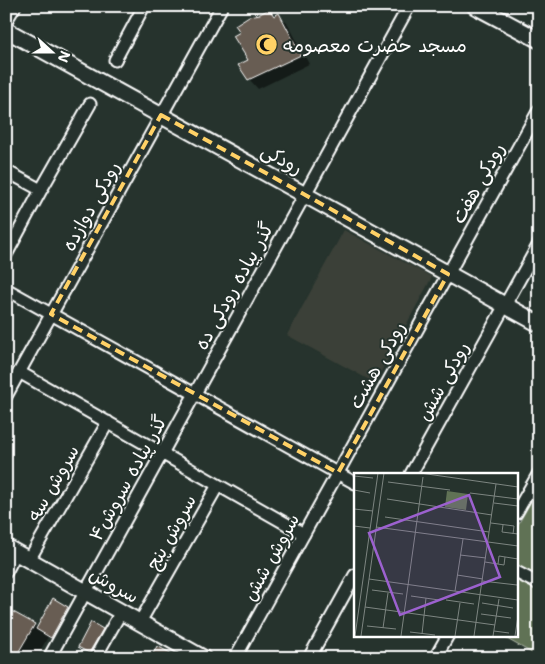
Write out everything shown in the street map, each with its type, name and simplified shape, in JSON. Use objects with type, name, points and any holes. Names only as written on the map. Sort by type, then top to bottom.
[{"type":"street","points":[[6,21],[15,6]]},
{"type":"street","points":[[115,60],[144,6]]},
{"type":"street","name":"رودکی دوازده","points":[[6,396],[222,6]]},
{"type":"street","name":"گذر پیاده رودکی ده","points":[[195,394],[409,6]]},
{"type":"street","points":[[475,6],[539,40]]},
{"type":"street","name":"رودکی","points":[[6,30],[539,324]]},
{"type":"street","points":[[6,255],[40,190],[90,104]]},
{"type":"street","name":"رودکی هفت","points":[[448,274],[539,110]]},
{"type":"street","points":[[6,171],[40,190]]},
{"type":"street","name":"رودکی شش","points":[[412,473],[539,244]]},
{"type":"street","name":"رودکی هشت","points":[[338,473],[448,274]]},
{"type":"street","points":[[6,289],[354,482]]},
{"type":"street","points":[[20,372],[304,534]]},
{"type":"street","name":"گذر پیاده سروش۴","points":[[49,658],[195,394]]},
{"type":"street","name":"سروش سه","points":[[6,572],[108,422]]},
{"type":"street","name":"سروش شش","points":[[235,658],[338,473]]},
{"type":"street","points":[[518,510],[539,473]]},
{"type":"street","name":"سروش پنج","points":[[140,622],[218,485]]},
{"type":"street","name":"سروش","points":[[17,554],[203,658]]},
{"type":"street","points":[[518,573],[539,584]]},
{"type":"street","points":[[309,658],[354,576]]},
{"type":"street","points":[[95,658],[121,612]]},
{"type":"street","points":[[435,658],[447,636]]},
{"type":"highlighted area","points":[[161,115],[448,274],[338,473],[51,314]]},
{"type":"shaded area","points":[[344,230],[432,277],[375,383],[287,335]]},
{"type":"green space","points":[[532,500],[539,504],[539,657],[502,636],[518,636],[518,524]]},
{"type":"building","name":"مسجد حضرت معصومه","points":[[269,9],[274,16],[279,13],[301,55],[248,80],[238,65],[248,60],[233,36],[240,32],[235,25],[249,16],[260,14]]},
{"type":"building","points":[[53,598],[68,607],[51,638],[36,629]]},
{"type":"building","points":[[6,608],[35,624],[15,658],[6,658]]},
{"type":"building","points":[[91,622],[103,629],[89,653],[78,647]]},
{"type":"building","points":[[157,646],[180,658],[151,658]]},
{"type":"place","name":"مسجد حضرت معصومه","points":[[267,45]]}]
